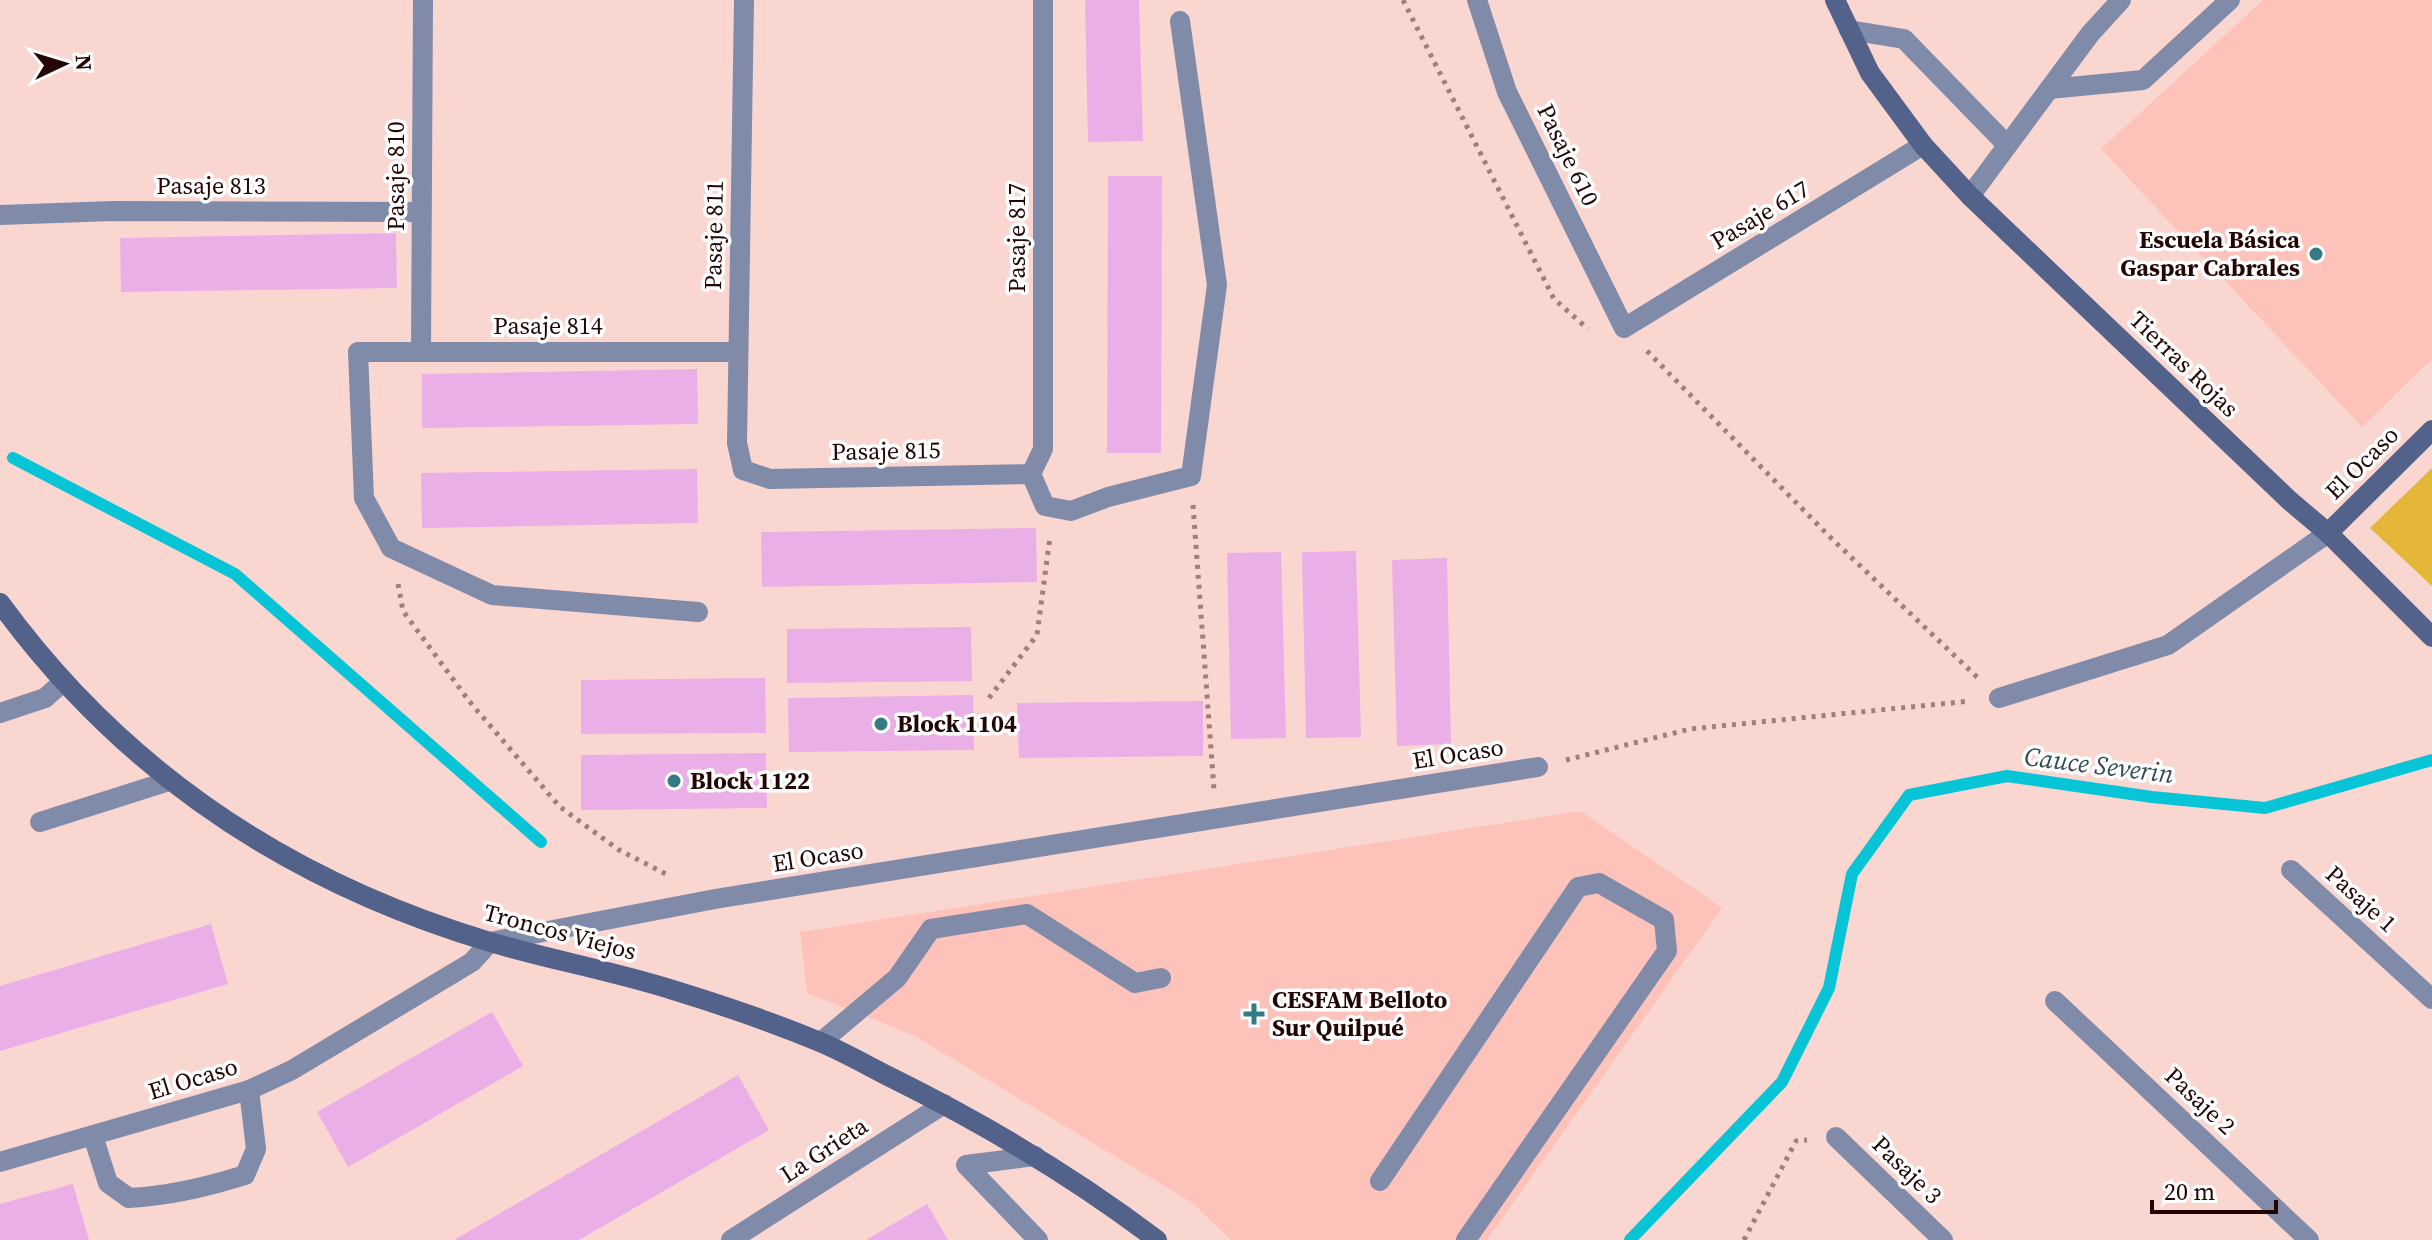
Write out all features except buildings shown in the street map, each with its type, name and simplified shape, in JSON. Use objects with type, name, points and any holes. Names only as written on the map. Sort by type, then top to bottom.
[{"type":"street","name":"Pasaje 810","points":[[421,352],[423,0]]},
{"type":"street","name":"Pasaje 811","points":[[743,470],[737,443],[744,0]]},
{"type":"street","name":"Pasaje 817","points":[[1031,474],[1043,449],[1043,0]]},
{"type":"street","name":"Pasaje 610","points":[[1477,0],[1507,92],[1624,328]]},
{"type":"street","name":"Tierras Rojas","points":[[1835,0],[1870,73],[1923,145],[1970,196],[2290,501],[2328,533],[2432,637]]},
{"type":"street","points":[[1970,196],[2090,34],[2121,0]]},
{"type":"street","points":[[2049,89],[2143,80],[2230,0]]},
{"type":"street","points":[[1031,474],[1045,506],[1071,511],[1108,497],[1191,476],[1217,285],[1180,21]]},
{"type":"street","points":[[1849,30],[1904,39],[2007,145]]},
{"type":"street","name":"Pasaje 617","points":[[1624,328],[1923,145]]},
{"type":"street","name":"Pasaje 813","points":[[0,215],[113,211],[421,212]]},
{"type":"street","name":"Pasaje 814","points":[[391,548],[364,498],[358,352],[738,352]]},
{"type":"street","name":"El Ocaso","points":[[2328,533],[2432,430]]},
{"type":"street","name":"Pasaje 815","points":[[743,470],[770,479],[1031,474]]},
{"type":"street","points":[[1999,698],[2168,645],[2328,533]]},
{"type":"street","points":[[391,548],[492,595],[698,612]]},
{"type":"street","name":"Troncos Viejos","points":[[0,603],[63,682],[114,734],[169,781],[227,823],[289,860],[354,891],[490,942],[672,989],[821,1042],[944,1104],[1035,1156],[1157,1240]]},
{"type":"street","points":[[0,713],[45,698],[63,682]]},
{"type":"street","name":"El Ocaso","points":[[0,1162],[249,1090],[292,1070],[472,962],[490,942],[715,899],[1538,767]]},
{"type":"street","points":[[40,822],[169,781]]},
{"type":"street","name":"Pasaje 1","points":[[2291,870],[2432,999]]},
{"type":"street","points":[[1380,1181],[1578,887],[1599,883],[1664,920],[1667,951],[1466,1240]]},
{"type":"street","points":[[821,1042],[897,978],[931,929],[1027,914],[1135,983],[1161,978]]},
{"type":"street","name":"Pasaje 2","points":[[2055,1001],[2309,1240]]},
{"type":"street","points":[[93,1136],[108,1183],[129,1198],[157,1196],[227,1181],[245,1175],[256,1149],[249,1090]]},
{"type":"street","name":"La Grieta","points":[[731,1240],[944,1104]]},
{"type":"street","name":"Pasaje 3","points":[[1836,1137],[1943,1240]]},
{"type":"street","points":[[1035,1156],[966,1165],[1038,1240]]},
{"type":"path","points":[[1403,0],[1554,299],[1589,330]]},
{"type":"path","points":[[1624,328],[1831,538],[1999,698]]},
{"type":"path","points":[[1191,476],[1216,819]]},
{"type":"path","points":[[989,698],[1037,635],[1054,508]]},
{"type":"path","points":[[391,548],[403,611],[469,701],[560,807],[619,850],[715,899]]},
{"type":"path","name":"El Ocaso","points":[[1538,767],[1690,729],[1999,698]]},
{"type":"path","points":[[1744,1240],[1796,1141],[1836,1137]]},
{"type":"shaded area","name":"Escuela Básica Gaspar Cabrales","points":[[2263,0],[2432,0],[2432,359],[2362,427],[2101,149]]},
{"type":"shaded area","points":[[2432,468],[2432,586],[2370,528]]},
{"type":"shaded area","name":"CESFAM Belloto Sur Quilpué","points":[[1581,811],[1722,908],[1487,1240],[1231,1240],[1191,1202],[913,1035],[807,993],[800,932]]},
{"type":"waterway","points":[[13,458],[235,574],[541,842]]},
{"type":"waterway","name":"Cauce Severin","points":[[1630,1240],[1782,1082],[1829,988],[1852,874],[1909,795],[2007,776],[2152,797],[2265,808],[2432,760]]},
{"type":"place","name":"Escuela Básica Gaspar Cabrales","points":[[2316,254]]},
{"type":"place","name":"Block 1104","points":[[881,724]]},
{"type":"place","name":"Block 1122","points":[[674,781]]},
{"type":"place","name":"CESFAM Belloto Sur Quilpué","points":[[1254,1014]]}]
